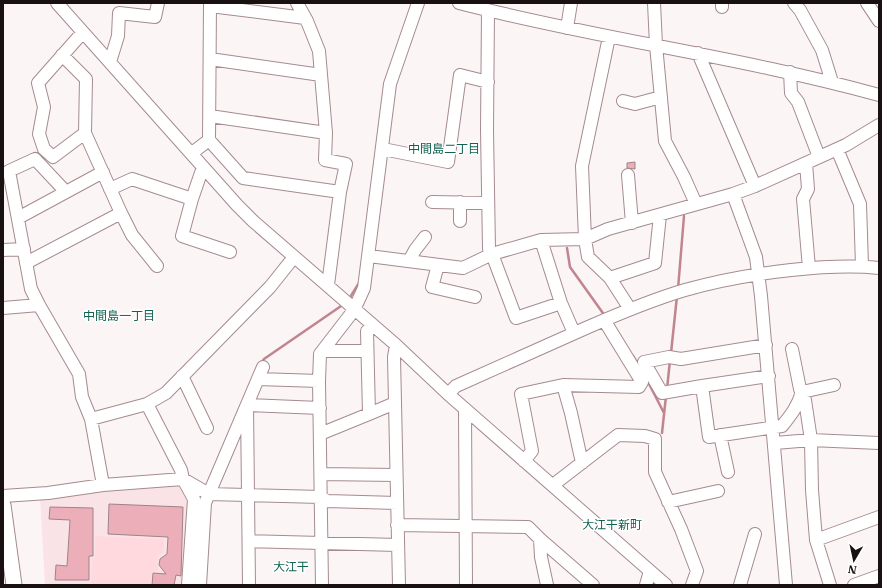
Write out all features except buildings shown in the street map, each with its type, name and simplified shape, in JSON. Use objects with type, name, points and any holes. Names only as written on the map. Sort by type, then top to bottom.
[{"type":"main road","points":[[3,505],[14,585]]},
{"type":"street","points":[[57,3],[253,221],[328,285],[354,310],[396,345],[448,394],[666,585]]},
{"type":"street","points":[[110,62],[118,36],[119,13],[155,17],[158,3]]},
{"type":"street","points":[[297,3],[319,51],[326,133],[325,160],[346,164],[340,192],[328,285]]},
{"type":"street","points":[[322,585],[319,381],[320,354],[354,310],[364,288],[383,149],[390,84],[418,3]]},
{"type":"street","points":[[460,3],[609,37],[790,72],[879,95]]},
{"type":"street","points":[[567,28],[571,3]]},
{"type":"street","points":[[654,3],[656,45],[665,141],[696,204]]},
{"type":"street","points":[[794,3],[800,10],[822,50],[832,82]]},
{"type":"street","points":[[867,3],[879,21]]},
{"type":"street","points":[[305,18],[210,4],[209,140],[243,178],[340,192]]},
{"type":"street","points":[[488,10],[489,249],[516,318],[561,303]]},
{"type":"street","points":[[83,32],[38,83],[44,108],[39,134],[44,149],[53,157],[85,133]]},
{"type":"street","points":[[609,37],[582,166],[585,239],[588,257],[610,278],[630,309]]},
{"type":"street","points":[[698,53],[755,186]]},
{"type":"street","points":[[62,55],[86,79],[85,133],[132,235],[157,266]]},
{"type":"street","points":[[210,59],[320,75]]},
{"type":"street","points":[[790,72],[791,93],[798,102],[819,157]]},
{"type":"street","points":[[383,149],[448,162],[460,75],[488,82]]},
{"type":"street","points":[[623,101],[634,104],[661,97]]},
{"type":"street","points":[[210,116],[326,133]]},
{"type":"street","points":[[369,256],[463,268],[492,254],[541,240],[585,239],[608,229],[733,194],[755,186],[838,149],[879,126]]},
{"type":"street","points":[[192,153],[209,140]]},
{"type":"street","points":[[838,149],[860,204],[862,266]]},
{"type":"street","points":[[66,192],[35,159],[9,171],[8,193],[18,218],[31,289],[79,374],[82,397],[91,419],[103,485]]},
{"type":"street","points":[[806,163],[808,189],[803,199],[809,268]]},
{"type":"street","points":[[203,167],[192,199],[182,236],[230,252]]},
{"type":"street","points":[[18,218],[103,172]]},
{"type":"street","points":[[628,175],[632,223]]},
{"type":"street","points":[[110,189],[132,179],[192,199]]},
{"type":"street","points":[[733,194],[756,257],[769,376],[786,585]]},
{"type":"street","points":[[432,202],[488,203]]},
{"type":"street","points":[[460,202],[460,221]]},
{"type":"street","points":[[26,263],[121,213]]},
{"type":"street","points":[[610,278],[654,263],[660,215]]},
{"type":"street","points":[[409,261],[425,237]]},
{"type":"street","points":[[541,240],[561,303],[574,333]]},
{"type":"street","points":[[3,250],[24,249]]},
{"type":"street","points":[[91,419],[147,404],[166,393],[270,287],[294,257]]},
{"type":"street","points":[[438,265],[432,287],[475,297]]},
{"type":"street","points":[[448,394],[456,386],[574,333],[630,309],[683,290],[758,273],[809,268],[862,266],[879,268]]},
{"type":"street","points":[[3,308],[39,305]]},
{"type":"street","points":[[524,461],[532,452],[521,394],[563,385],[639,387],[642,382],[604,320]]},
{"type":"street","points":[[367,331],[369,414]]},
{"type":"street","points":[[396,345],[394,357],[398,585]]},
{"type":"street","points":[[766,345],[681,359],[670,357],[644,362],[662,393],[769,376]]},
{"type":"street","points":[[792,349],[805,400],[811,440],[812,490],[816,540],[830,585]]},
{"type":"street","points":[[323,351],[368,351]]},
{"type":"street","points":[[200,585],[205,503],[264,367]]},
{"type":"street","points":[[182,376],[207,428]]},
{"type":"street","points":[[258,379],[319,381]]},
{"type":"street","points":[[563,385],[582,463]]},
{"type":"street","points":[[802,392],[834,385]]},
{"type":"street","points":[[702,386],[709,436],[782,426],[799,404],[802,392]]},
{"type":"street","points":[[320,434],[395,403]]},
{"type":"street","points":[[147,404],[181,470],[183,479],[194,499],[188,585]]},
{"type":"street","points":[[247,406],[320,408]]},
{"type":"street","points":[[247,406],[249,585]]},
{"type":"street","points":[[465,409],[466,585]]},
{"type":"street","points":[[553,485],[618,435],[645,436],[655,439],[655,472],[698,571],[692,585]]},
{"type":"street","points":[[720,435],[728,472]]},
{"type":"street","points":[[775,443],[811,440],[879,443]]},
{"type":"street","points":[[321,474],[396,475]]},
{"type":"street","points":[[3,496],[48,493],[103,485],[183,479],[209,494],[321,497],[327,501],[397,503]]},
{"type":"street","points":[[668,502],[718,491]]},
{"type":"street","points":[[816,540],[879,517]]},
{"type":"street","points":[[397,525],[528,527],[540,540],[593,585]]},
{"type":"street","points":[[740,585],[755,534]]},
{"type":"street","points":[[540,540],[541,558],[547,585]]},
{"type":"street","points":[[249,541],[398,545]]},
{"type":"street","points":[[646,585],[650,571]]},
{"type":"street","points":[[854,585],[879,576]]},
{"type":"shaded area","points":[[177,483],[191,502],[185,585],[45,585],[40,497]]},
{"type":"shaded area","points":[[95,536],[164,539],[164,553],[158,555],[158,571],[152,571],[151,585],[91,585],[92,558],[95,557]]},
{"type":"waterway","points":[[678,289],[684,216]]},
{"type":"waterway","points":[[567,248],[570,267],[605,316]]},
{"type":"waterway","points":[[349,299],[359,283]]},
{"type":"waterway","points":[[671,353],[677,296]]},
{"type":"waterway","points":[[261,364],[264,359],[344,304]]},
{"type":"waterway","points":[[633,356],[642,371]]},
{"type":"waterway","points":[[667,389],[670,360]]},
{"type":"waterway","points":[[647,380],[664,413]]},
{"type":"waterway","points":[[662,433],[666,396]]},
{"type":"district","name":"中間島二丁目","points":[[444,149]]},
{"type":"district","name":"中間島一丁目","points":[[119,316]]},
{"type":"district","name":"大江干新町","points":[[612,525]]},
{"type":"district","name":"大江干","points":[[291,567]]}]
